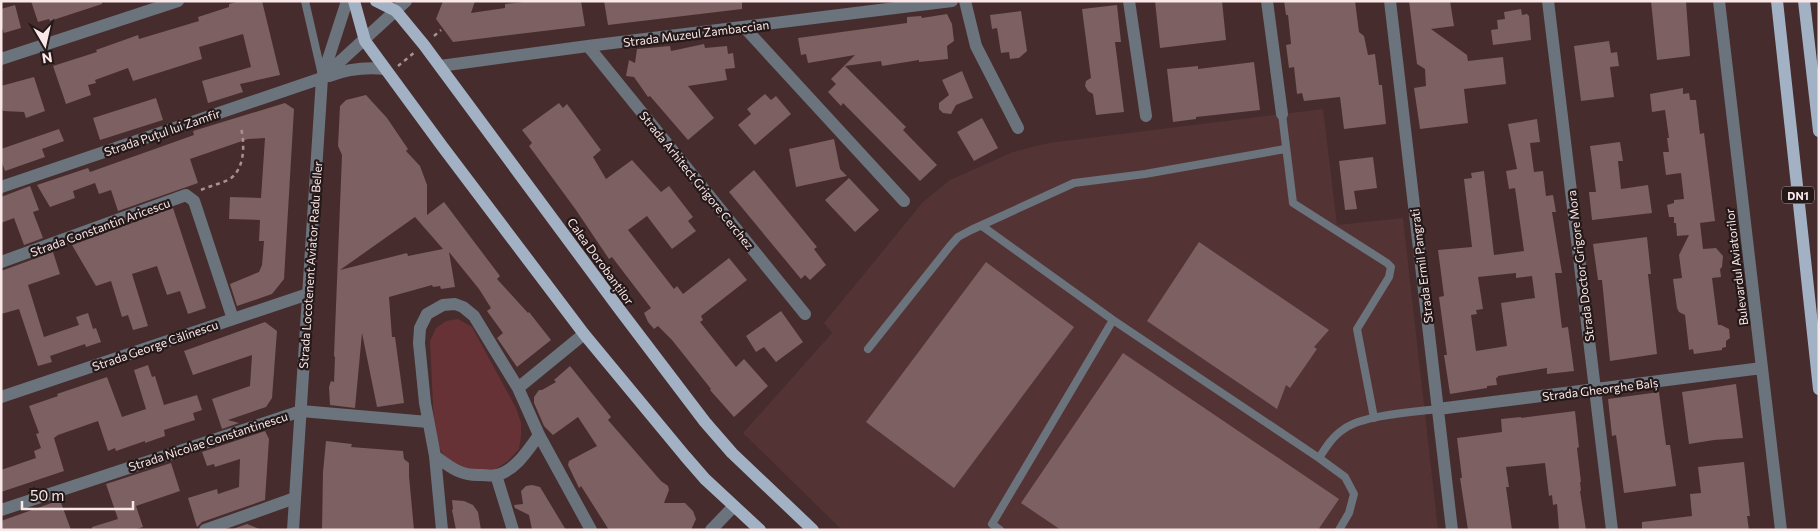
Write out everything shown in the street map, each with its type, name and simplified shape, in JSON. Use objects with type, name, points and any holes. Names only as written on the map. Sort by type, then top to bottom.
[{"type":"main road","points":[[354,1],[365,41],[525,258],[584,334],[685,456],[760,530]]},
{"type":"main road","name":"Calea Dorobanților","points":[[376,1],[396,11],[424,44],[705,422],[732,453],[813,530]]},
{"type":"main road","name":"DN1","points":[[1777,1],[1819,389]]},
{"type":"main road","points":[[1804,1],[1819,131]]},
{"type":"street","points":[[1,59],[178,1]]},
{"type":"street","points":[[322,78],[347,1]]},
{"type":"street","points":[[322,78],[365,41],[406,1]]},
{"type":"street","name":"Strada Muzeul Zambaccian","points":[[440,66],[952,1]]},
{"type":"street","points":[[965,1],[976,46],[1018,128]]},
{"type":"street","points":[[1129,1],[1146,116]]},
{"type":"street","points":[[1267,1],[1282,114]]},
{"type":"street","name":"Strada Ermil Pangrati","points":[[1390,1],[1452,530]]},
{"type":"street","name":"Strada Doctor Grigore Mora","points":[[1548,1],[1612,530]]},
{"type":"street","name":"Bulevardul Aviatorilor","points":[[1719,1],[1781,530]]},
{"type":"street","points":[[744,27],[904,201]]},
{"type":"street","name":"Strada Arhitect Grigore Cerchez","points":[[588,46],[805,314]]},
{"type":"street","name":"Strada Puțul lui Zamfir","points":[[1,187],[322,78],[350,70],[372,68],[387,72]]},
{"type":"street","name":"Strada Locotenent Aviator Radu Beller","points":[[293,530],[322,78]]},
{"type":"street","name":"Strada Constantin Aricescu","points":[[1,262],[186,196],[194,202],[198,210],[233,319]]},
{"type":"street","name":"Strada George Călinescu","points":[[1,397],[308,294]]},
{"type":"street","points":[[442,530],[435,456],[428,422],[419,343],[420,328],[427,314],[443,305],[455,304],[464,307],[474,316],[518,388],[540,435],[591,530]]},
{"type":"street","points":[[518,388],[584,334]]},
{"type":"street","name":"Strada Gheorghe Balș","points":[[1438,409],[1762,368]]},
{"type":"street","points":[[301,411],[428,422]]},
{"type":"street","name":"Strada Nicolae Constantinescu","points":[[1,510],[301,411]]},
{"type":"street","points":[[435,456],[451,469],[469,476],[496,475],[510,469],[540,435]]},
{"type":"street","points":[[496,475],[513,530]]},
{"type":"street","points":[[205,530],[295,498]]},
{"type":"street","points":[[711,530],[734,506]]},
{"type":"lane","name":"Strada Locotenent Aviator Radu Beller","points":[[306,1],[322,78]]},
{"type":"lane","points":[[1282,114],[1293,203],[1387,263],[1390,267],[1389,277],[1357,330],[1374,418]]},
{"type":"lane","points":[[868,349],[950,246],[958,238],[982,226],[1074,183],[1145,174],[1285,149]]},
{"type":"lane","points":[[982,226],[1113,320],[1345,477],[1354,494],[1349,512],[1339,530]]},
{"type":"lane","points":[[1000,530],[992,524],[1113,320]]},
{"type":"lane","points":[[1319,458],[1335,435],[1346,427],[1374,418],[1438,409]]},
{"type":"path","points":[[387,72],[441,30]]},
{"type":"path","points":[[186,196],[230,179],[237,170],[244,152],[241,128]]},
{"type":"shaded area","points":[[1323,109],[1337,225],[1403,218],[1438,530],[842,530],[743,433],[832,333],[824,323],[923,202],[950,180],[1013,152],[1049,143]]},
{"type":"shaded area","points":[[458,319],[472,327],[516,408],[521,423],[519,449],[508,461],[496,469],[465,471],[445,457],[438,446],[434,427],[430,341],[436,328],[446,321]]},
{"type":"building","points":[[31,1],[102,1],[102,4],[50,21],[49,19],[38,22]]},
{"type":"building","points":[[240,1],[262,1],[280,75],[240,84],[243,92],[208,103],[202,81],[251,67],[243,34],[199,47],[202,59],[133,81],[128,68],[95,80],[96,83],[88,85],[91,95],[66,104],[53,66],[97,52],[96,50],[138,35],[139,39],[199,21],[198,17],[229,7],[229,4]]},
{"type":"building","points":[[443,1],[475,1],[471,13],[505,8],[505,4],[532,1],[581,1],[585,26],[453,42],[436,19]]},
{"type":"building","points":[[604,1],[742,1],[742,9],[608,25]]},
{"type":"building","points":[[1155,1],[1222,1],[1226,40],[1160,48]]},
{"type":"building","points":[[1284,1],[1355,1],[1359,32],[1364,36],[1368,55],[1375,54],[1379,85],[1382,85],[1386,124],[1344,129],[1340,97],[1304,101],[1302,93],[1297,94],[1294,67],[1289,68],[1286,45],[1291,44],[1288,15],[1286,15]]},
{"type":"building","points":[[1409,1],[1450,1],[1454,26],[1431,29],[1467,55],[1468,61],[1503,57],[1506,84],[1464,89],[1468,123],[1420,129],[1414,88],[1426,86],[1425,69],[1417,64]]},
{"type":"building","points":[[1651,1],[1686,1],[1690,56],[1657,60]]},
{"type":"building","points":[[15,5],[21,28],[4,33],[1,25],[1,9]]},
{"type":"building","points":[[1117,5],[1121,42],[1115,42],[1124,112],[1096,115],[1093,94],[1085,86],[1086,81],[1091,78],[1082,9]]},
{"type":"building","points":[[1521,9],[1522,15],[1527,14],[1529,16],[1531,40],[1493,45],[1491,30],[1498,29],[1497,20],[1505,19],[1504,12]]},
{"type":"building","points":[[1021,11],[1027,51],[1019,58],[1010,59],[1009,52],[1001,53],[997,28],[992,29],[990,15]]},
{"type":"building","points":[[947,14],[952,24],[954,41],[947,46],[948,59],[919,62],[919,60],[882,66],[881,61],[845,66],[906,127],[903,130],[937,165],[920,181],[843,103],[841,106],[828,92],[836,84],[831,79],[855,55],[808,63],[806,54],[801,55],[798,38],[907,23],[907,17],[921,16],[922,18]]},
{"type":"building","points":[[1609,41],[1611,53],[1617,52],[1619,66],[1610,67],[1614,97],[1581,101],[1574,46]]},
{"type":"building","points":[[704,44],[705,48],[727,46],[728,54],[733,53],[735,68],[725,69],[727,80],[688,86],[714,118],[688,140],[650,96],[648,97],[634,77],[626,76],[629,60],[635,63],[637,49],[670,46],[671,51]]},
{"type":"building","points":[[1254,62],[1260,110],[1196,117],[1196,119],[1173,122],[1167,69],[1198,66],[1198,69]]},
{"type":"building","points":[[962,71],[973,98],[956,105],[951,114],[943,113],[939,109],[939,103],[949,95],[942,80]]},
{"type":"building","points":[[34,77],[45,111],[26,118],[24,112],[3,111],[1,86]]},
{"type":"building","points":[[1683,88],[1683,94],[1689,93],[1690,100],[1696,100],[1700,134],[1704,133],[1715,221],[1700,223],[1703,249],[1716,248],[1723,256],[1720,269],[1721,277],[1712,278],[1718,325],[1729,329],[1730,338],[1726,341],[1726,347],[1722,348],[1722,350],[1694,354],[1693,349],[1689,350],[1685,315],[1679,312],[1677,308],[1673,279],[1682,278],[1679,255],[1689,235],[1677,236],[1676,223],[1674,223],[1674,217],[1669,217],[1667,205],[1674,203],[1674,200],[1684,199],[1681,173],[1666,175],[1663,152],[1669,152],[1667,138],[1669,138],[1665,110],[1652,112],[1650,94]]},
{"type":"building","points":[[765,94],[771,100],[776,96],[791,114],[755,145],[738,125],[751,114],[747,109]]},
{"type":"building","points":[[366,95],[387,118],[408,149],[406,151],[420,166],[427,185],[427,215],[444,202],[500,276],[497,279],[529,312],[551,340],[517,367],[497,338],[503,333],[487,311],[491,308],[479,289],[449,252],[455,287],[441,289],[440,286],[433,287],[432,285],[389,297],[392,337],[395,337],[404,403],[377,407],[362,333],[355,408],[330,405],[329,387],[331,381],[334,382],[342,155],[338,146],[340,106],[346,100]],"holes":[[[415,217],[443,249],[408,256],[407,253],[340,270]]]},
{"type":"building","points":[[156,98],[163,120],[100,140],[93,118]]},
{"type":"building","points":[[285,103],[294,109],[284,279],[272,294],[237,306],[230,284],[259,272],[262,265],[264,241],[259,241],[260,220],[229,219],[230,197],[261,198],[265,138],[248,139],[190,159],[198,183],[118,211],[111,190],[99,194],[95,183],[73,191],[75,198],[50,207],[37,185],[88,168],[90,172],[194,135],[193,131]]},
{"type":"building","points":[[559,103],[563,108],[567,104],[601,150],[593,157],[606,179],[632,160],[661,192],[669,186],[693,217],[688,221],[696,231],[672,249],[647,216],[628,230],[674,289],[677,286],[683,294],[729,258],[747,280],[701,316],[703,320],[700,322],[736,367],[744,359],[768,386],[734,417],[710,390],[672,340],[658,326],[654,329],[648,322],[644,313],[651,308],[612,257],[609,259],[529,146],[532,143],[522,130]]},
{"type":"building","points":[[982,118],[998,148],[974,161],[957,132]]},
{"type":"building","points":[[1537,119],[1540,142],[1530,143],[1534,172],[1543,171],[1546,196],[1553,195],[1556,212],[1552,212],[1562,273],[1555,273],[1562,328],[1568,327],[1574,371],[1547,374],[1547,368],[1498,376],[1496,378],[1497,385],[1450,394],[1444,355],[1447,355],[1439,297],[1444,296],[1438,250],[1472,247],[1464,179],[1472,178],[1471,173],[1484,171],[1494,255],[1524,251],[1515,188],[1509,189],[1506,171],[1517,169],[1508,124]],"holes":[[[1516,273],[1516,278],[1532,276],[1535,298],[1501,303],[1507,346],[1476,351],[1471,315],[1477,314],[1476,310],[1483,309],[1478,277]]]},
{"type":"building","points":[[59,129],[64,141],[42,149],[45,157],[5,171],[1,160],[1,149]]},
{"type":"building","points":[[834,139],[840,169],[847,176],[796,187],[789,149]]},
{"type":"building","points":[[1620,142],[1623,161],[1618,161],[1621,189],[1648,185],[1652,213],[1592,220],[1589,192],[1596,192],[1590,146]]},
{"type":"building","points":[[1373,157],[1377,188],[1354,191],[1357,209],[1345,210],[1339,161]]},
{"type":"building","points":[[754,170],[817,247],[814,249],[826,265],[810,280],[805,275],[801,279],[729,192]]},
{"type":"building","points":[[849,178],[879,210],[855,232],[825,200]]},
{"type":"building","points":[[30,186],[39,210],[33,212],[43,238],[24,245],[14,218],[1,223],[1,197]]},
{"type":"building","points":[[173,208],[206,308],[188,314],[180,291],[167,295],[157,266],[132,274],[148,326],[133,330],[128,315],[122,317],[111,281],[96,286],[72,245]]},
{"type":"building","points":[[1647,237],[1651,274],[1648,274],[1657,354],[1610,361],[1602,280],[1598,280],[1593,244]]},
{"type":"building","points":[[1199,242],[1329,330],[1314,347],[1317,349],[1290,388],[1286,385],[1277,409],[1147,321]]},
{"type":"building","points":[[53,252],[60,274],[28,285],[44,337],[79,325],[76,317],[88,313],[93,329],[96,328],[101,342],[86,347],[85,344],[50,356],[52,362],[38,366],[19,309],[1,314],[1,271]]},
{"type":"building","points":[[986,262],[1074,327],[954,488],[866,422]]},
{"type":"building","points":[[781,311],[803,342],[776,362],[764,347],[756,352],[746,336]]},
{"type":"building","points":[[265,322],[277,331],[272,398],[266,407],[228,420],[239,423],[222,429],[212,399],[250,386],[252,355],[193,375],[184,351]]},
{"type":"building","points":[[1123,353],[1339,499],[1318,530],[1061,530],[1021,503]]},
{"type":"building","points":[[148,365],[152,377],[155,376],[164,405],[197,395],[202,410],[193,413],[195,420],[164,430],[165,436],[116,451],[115,448],[108,451],[98,421],[58,435],[54,438],[64,471],[1,492],[1,470],[36,458],[34,451],[41,448],[36,434],[39,433],[29,406],[107,377],[122,417],[146,409],[134,370]]},
{"type":"building","points":[[570,366],[611,417],[608,420],[661,481],[668,486],[669,490],[664,503],[685,503],[693,511],[696,519],[691,530],[609,530],[581,486],[579,488],[568,465],[569,461],[597,446],[578,417],[553,435],[544,426],[534,403],[534,397],[539,390],[556,382],[554,380]]},
{"type":"building","points":[[1736,384],[1743,438],[1689,444],[1682,392]]},
{"type":"building","points":[[1659,392],[1666,445],[1670,445],[1676,486],[1624,493],[1616,435],[1612,436],[1608,399]]},
{"type":"building","points":[[1575,411],[1579,447],[1577,448],[1581,482],[1580,491],[1586,530],[1559,530],[1557,504],[1553,505],[1552,495],[1549,496],[1545,463],[1506,467],[1509,487],[1506,487],[1512,530],[1468,530],[1460,478],[1462,478],[1457,438],[1502,432],[1501,419]]},
{"type":"building","points":[[265,431],[269,439],[265,500],[202,522],[197,527],[188,498],[217,489],[218,494],[239,487],[240,459],[215,467],[214,464],[207,466],[202,452]]},
{"type":"building","points":[[326,441],[352,444],[351,447],[403,451],[404,459],[409,463],[414,530],[322,530],[323,472]]},
{"type":"building","points":[[1744,462],[1750,516],[1747,516],[1749,530],[1642,530],[1642,522],[1692,516],[1690,494],[1701,493],[1698,467]]},
{"type":"building","points":[[171,463],[180,491],[136,506],[143,527],[133,530],[92,530],[92,527],[118,519],[106,484]]},
{"type":"building","points":[[526,486],[540,487],[566,530],[532,530],[529,515],[515,508],[514,505],[523,504],[521,491]]},
{"type":"building","points":[[60,500],[71,530],[1,530],[1,521]]},
{"type":"building","points":[[452,500],[464,501],[473,505],[478,512],[481,530],[456,530]]},
{"type":"building","points":[[247,524],[262,530],[230,530]]}]
